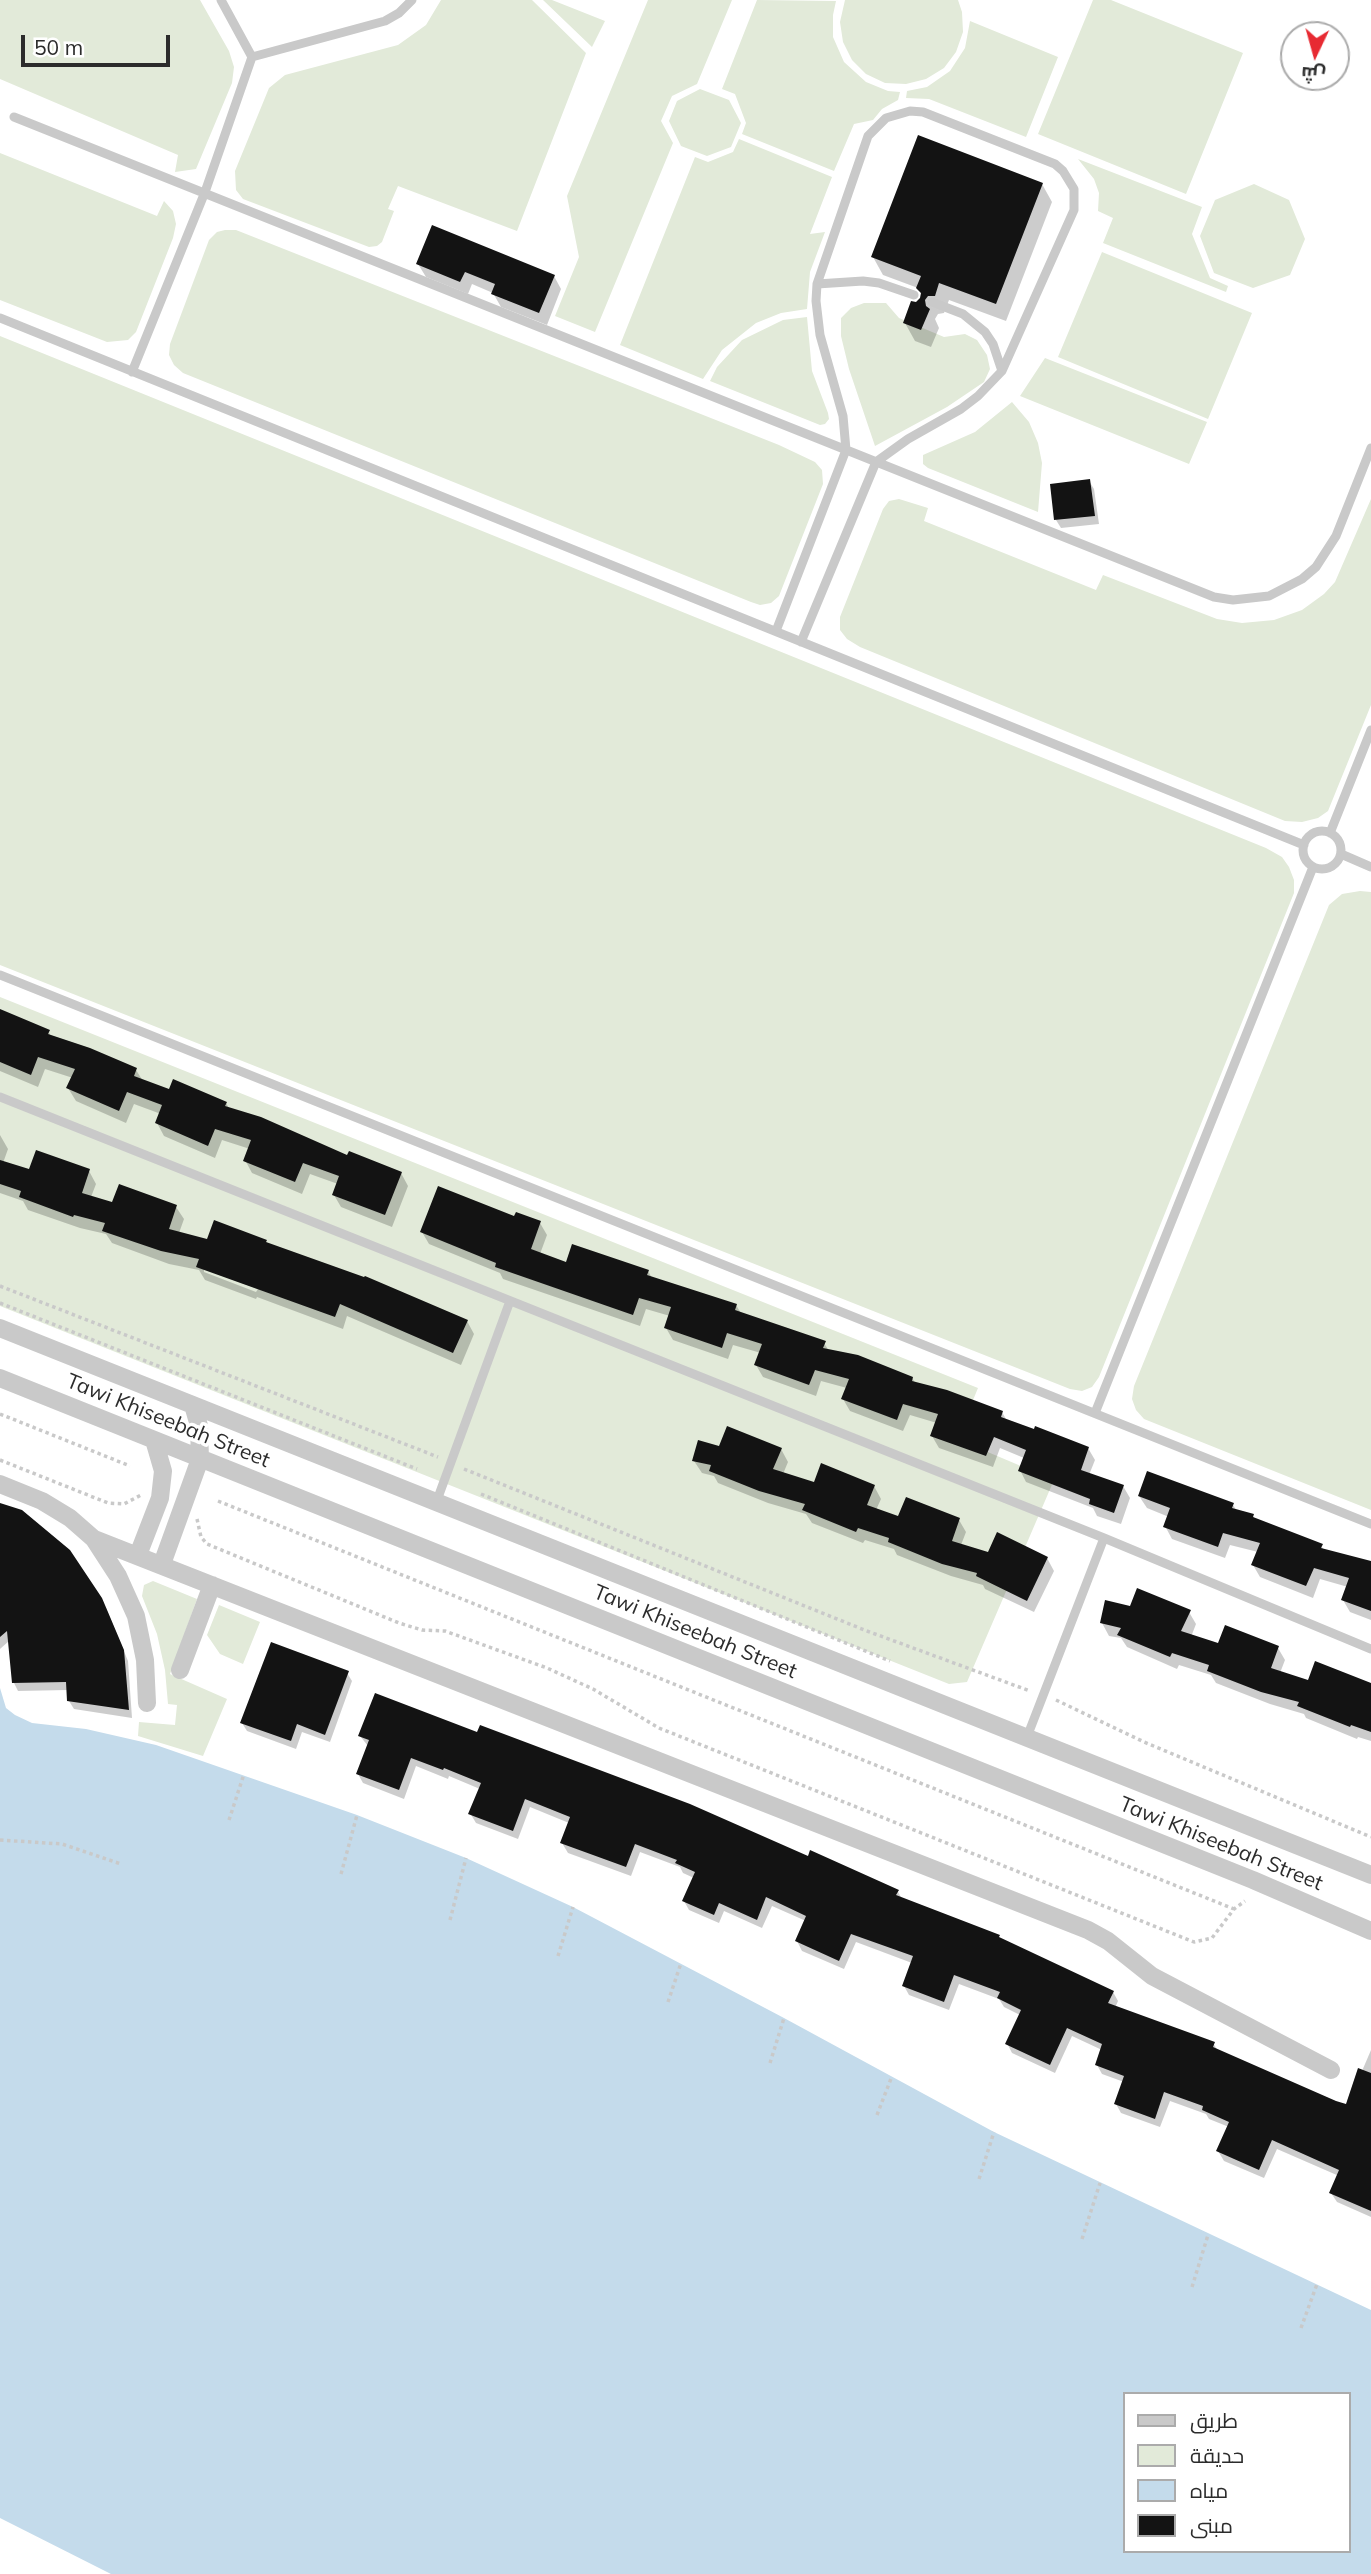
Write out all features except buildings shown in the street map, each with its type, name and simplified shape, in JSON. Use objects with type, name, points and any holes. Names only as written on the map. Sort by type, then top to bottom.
[{"type":"street","name":"Tawi Khiseebah Street","points":[[0,1328],[1371,1875]]},
{"type":"street","name":"Tawi Khiseebah Street","points":[[0,1378],[1253,1880],[1371,1931]]},
{"type":"street","points":[[162,1564],[200,1459],[199,1426],[192,1405]]},
{"type":"street","points":[[138,1555],[160,1498],[163,1471],[154,1440]]},
{"type":"street","points":[[0,1484],[42,1501],[70,1518],[94,1539],[118,1576],[136,1616],[145,1660],[147,1703]]},
{"type":"street","points":[[94,1539],[1088,1930],[1108,1941],[1152,1976],[1331,2070]]},
{"type":"street","points":[[180,1670],[212,1585]]},
{"type":"lane","points":[[132,372],[205,192],[252,57],[220,0]]},
{"type":"lane","points":[[252,57],[384,21],[399,13],[412,0]]},
{"type":"lane","points":[[776,631],[846,450],[843,416],[820,335],[817,284],[868,136],[886,118],[910,111],[923,112],[1055,164],[1070,179],[1075,200],[1074,210],[1002,371],[992,384],[961,409],[908,439],[876,462],[801,642]]},
{"type":"lane","points":[[14,117],[1197,591],[1233,600],[1251,599],[1278,592],[1302,579],[1316,567],[1336,536],[1371,447]]},
{"type":"lane","points":[[817,284],[863,281],[887,285],[914,295]]},
{"type":"lane","points":[[932,302],[963,314],[985,332],[993,344],[1002,371]]},
{"type":"lane","points":[[0,318],[1304,845]]},
{"type":"lane","points":[[1330,833],[1371,730]]},
{"type":"lane","points":[[1330,833],[1339,842],[1341,854],[1334,866],[1327,869],[1313,867],[1304,858],[1304,845],[1311,834],[1330,833]]},
{"type":"lane","points":[[1341,854],[1371,867]]},
{"type":"lane","points":[[1095,1413],[1313,867]]},
{"type":"lane","points":[[0,975],[1371,1524]]},
{"type":"lane","points":[[0,1097],[1104,1538],[1371,1649]]},
{"type":"lane","points":[[436,1503],[510,1301]]},
{"type":"lane","points":[[1027,1737],[1104,1538]]},
{"type":"path","points":[[0,1286],[443,1459]]},
{"type":"path","points":[[0,1303],[417,1469]]},
{"type":"path","points":[[0,1414],[130,1466]]},
{"type":"path","points":[[0,1460],[108,1503],[124,1504],[142,1494],[160,1498]]},
{"type":"path","points":[[464,1469],[867,1631],[1030,1691]]},
{"type":"path","points":[[481,1494],[893,1662]]},
{"type":"path","points":[[218,1501],[1234,1909]]},
{"type":"path","points":[[182,1508],[199,1521],[201,1537],[207,1544],[399,1623],[422,1630],[446,1631],[547,1668],[593,1689],[659,1728],[1194,1942],[1212,1938],[1234,1909],[1245,1901]]},
{"type":"path","points":[[1054,1699],[1144,1742],[1371,1837]]},
{"type":"path","points":[[229,1820],[244,1774]]},
{"type":"path","points":[[341,1874],[357,1815]]},
{"type":"path","points":[[0,1840],[62,1844],[121,1864]]},
{"type":"path","points":[[450,1920],[466,1858]]},
{"type":"path","points":[[558,1956],[573,1907]]},
{"type":"path","points":[[668,2001],[681,1963]]},
{"type":"path","points":[[770,2063],[784,2018]]},
{"type":"path","points":[[877,2115],[892,2076]]},
{"type":"path","points":[[979,2179],[994,2132]]},
{"type":"path","points":[[1082,2239],[1100,2183]]},
{"type":"path","points":[[1192,2287],[1208,2235]]},
{"type":"path","points":[[1301,2328],[1317,2284]]},
{"type":"green space","points":[[0,0],[200,0],[229,51],[234,67],[232,83],[196,169],[175,172],[178,155],[0,79]]},
{"type":"green space","points":[[441,0],[532,0],[586,53],[517,231],[398,186],[388,209],[394,211],[382,242],[369,247],[243,199],[236,190],[235,171],[269,88],[285,75],[398,45],[426,25]]},
{"type":"green space","points":[[543,0],[552,0],[605,21],[592,47]]},
{"type":"green space","points":[[648,0],[732,0],[697,84],[672,96],[661,121],[673,143],[595,332],[555,316],[579,257],[567,196]]},
{"type":"green space","points":[[757,0],[836,1],[833,37],[844,62],[866,82],[888,91],[900,92],[898,100],[882,109],[873,120],[854,124],[834,171],[742,134],[746,123],[735,94],[722,89]]},
{"type":"green space","points":[[845,0],[958,0],[963,32],[956,52],[944,68],[926,79],[906,84],[885,83],[866,74],[852,60],[843,42],[840,22]]},
{"type":"green space","points":[[1093,0],[1111,0],[1243,53],[1186,194],[1038,134]]},
{"type":"green space","points":[[970,21],[1058,57],[1026,137],[929,99],[906,98],[907,91],[927,87],[950,71],[965,48]]},
{"type":"green space","points":[[700,89],[729,100],[741,123],[731,147],[707,156],[681,146],[669,121],[677,101]]},
{"type":"green space","points":[[739,139],[832,177],[810,234],[825,232],[810,272],[807,309],[781,313],[756,323],[722,350],[703,379],[620,345],[695,157],[708,162],[733,152]]},
{"type":"green space","points":[[0,153],[157,216],[164,201],[173,211],[176,224],[173,238],[136,332],[128,340],[107,342],[0,300]]},
{"type":"green space","points":[[1078,159],[1202,207],[1192,234],[1210,278],[1228,286],[1226,292],[1103,243],[1113,218],[1098,211],[1099,193],[1094,179]]},
{"type":"green space","points":[[1254,184],[1289,200],[1305,239],[1290,275],[1253,288],[1214,273],[1200,236],[1215,200]]},
{"type":"green space","points":[[236,230],[779,445],[815,462],[822,470],[823,484],[779,596],[771,603],[760,605],[751,602],[183,373],[174,365],[169,355],[170,344],[209,240],[217,232]]},
{"type":"green space","points":[[1102,252],[1252,313],[1208,419],[1058,357]]},
{"type":"green space","points":[[864,303],[886,303],[899,318],[944,337],[965,334],[977,340],[987,355],[990,369],[984,382],[947,407],[875,446],[849,369],[841,336],[841,318],[851,308]]},
{"type":"green space","points":[[807,317],[812,371],[828,413],[829,419],[825,424],[820,425],[710,381],[717,367],[742,340],[783,320]]},
{"type":"green space","points":[[0,336],[1266,848],[1282,857],[1294,880],[1294,893],[1099,1377],[1092,1387],[1082,1391],[1070,1389],[0,965]]},
{"type":"green space","points":[[1045,358],[1207,422],[1189,464],[1020,396]]},
{"type":"green space","points":[[1012,402],[1029,422],[1038,443],[1042,463],[1038,512],[923,464],[923,455],[975,432]]},
{"type":"green space","points":[[899,499],[928,508],[924,521],[1096,590],[1103,575],[1217,619],[1242,623],[1274,620],[1302,610],[1324,594],[1335,582],[1371,499],[1371,705],[1328,811],[1318,818],[1302,822],[1285,821],[860,647],[847,639],[840,630],[840,617],[883,509],[889,501]]},
{"type":"green space","points":[[1371,892],[1371,1510],[1144,1419],[1136,1410],[1132,1399],[1134,1386],[1329,905],[1342,894]]},
{"type":"green space","points":[[0,997],[978,1388],[957,1439],[1054,1480],[967,1682],[949,1684],[0,1306]]},
{"type":"green space","points":[[153,1581],[197,1599],[170,1674],[227,1699],[203,1756],[138,1736],[139,1722],[175,1725],[177,1705],[168,1704],[165,1670],[157,1634],[142,1596],[144,1585]]},
{"type":"green space","points":[[219,1605],[260,1622],[243,1664],[220,1654],[207,1635]]},
{"type":"water","points":[[0,1688],[6,1708],[32,1723],[86,1729],[156,1745],[357,1815],[466,1858],[573,1907],[994,2132],[1371,2310],[1371,2574],[111,2574],[0,2518]]}]
